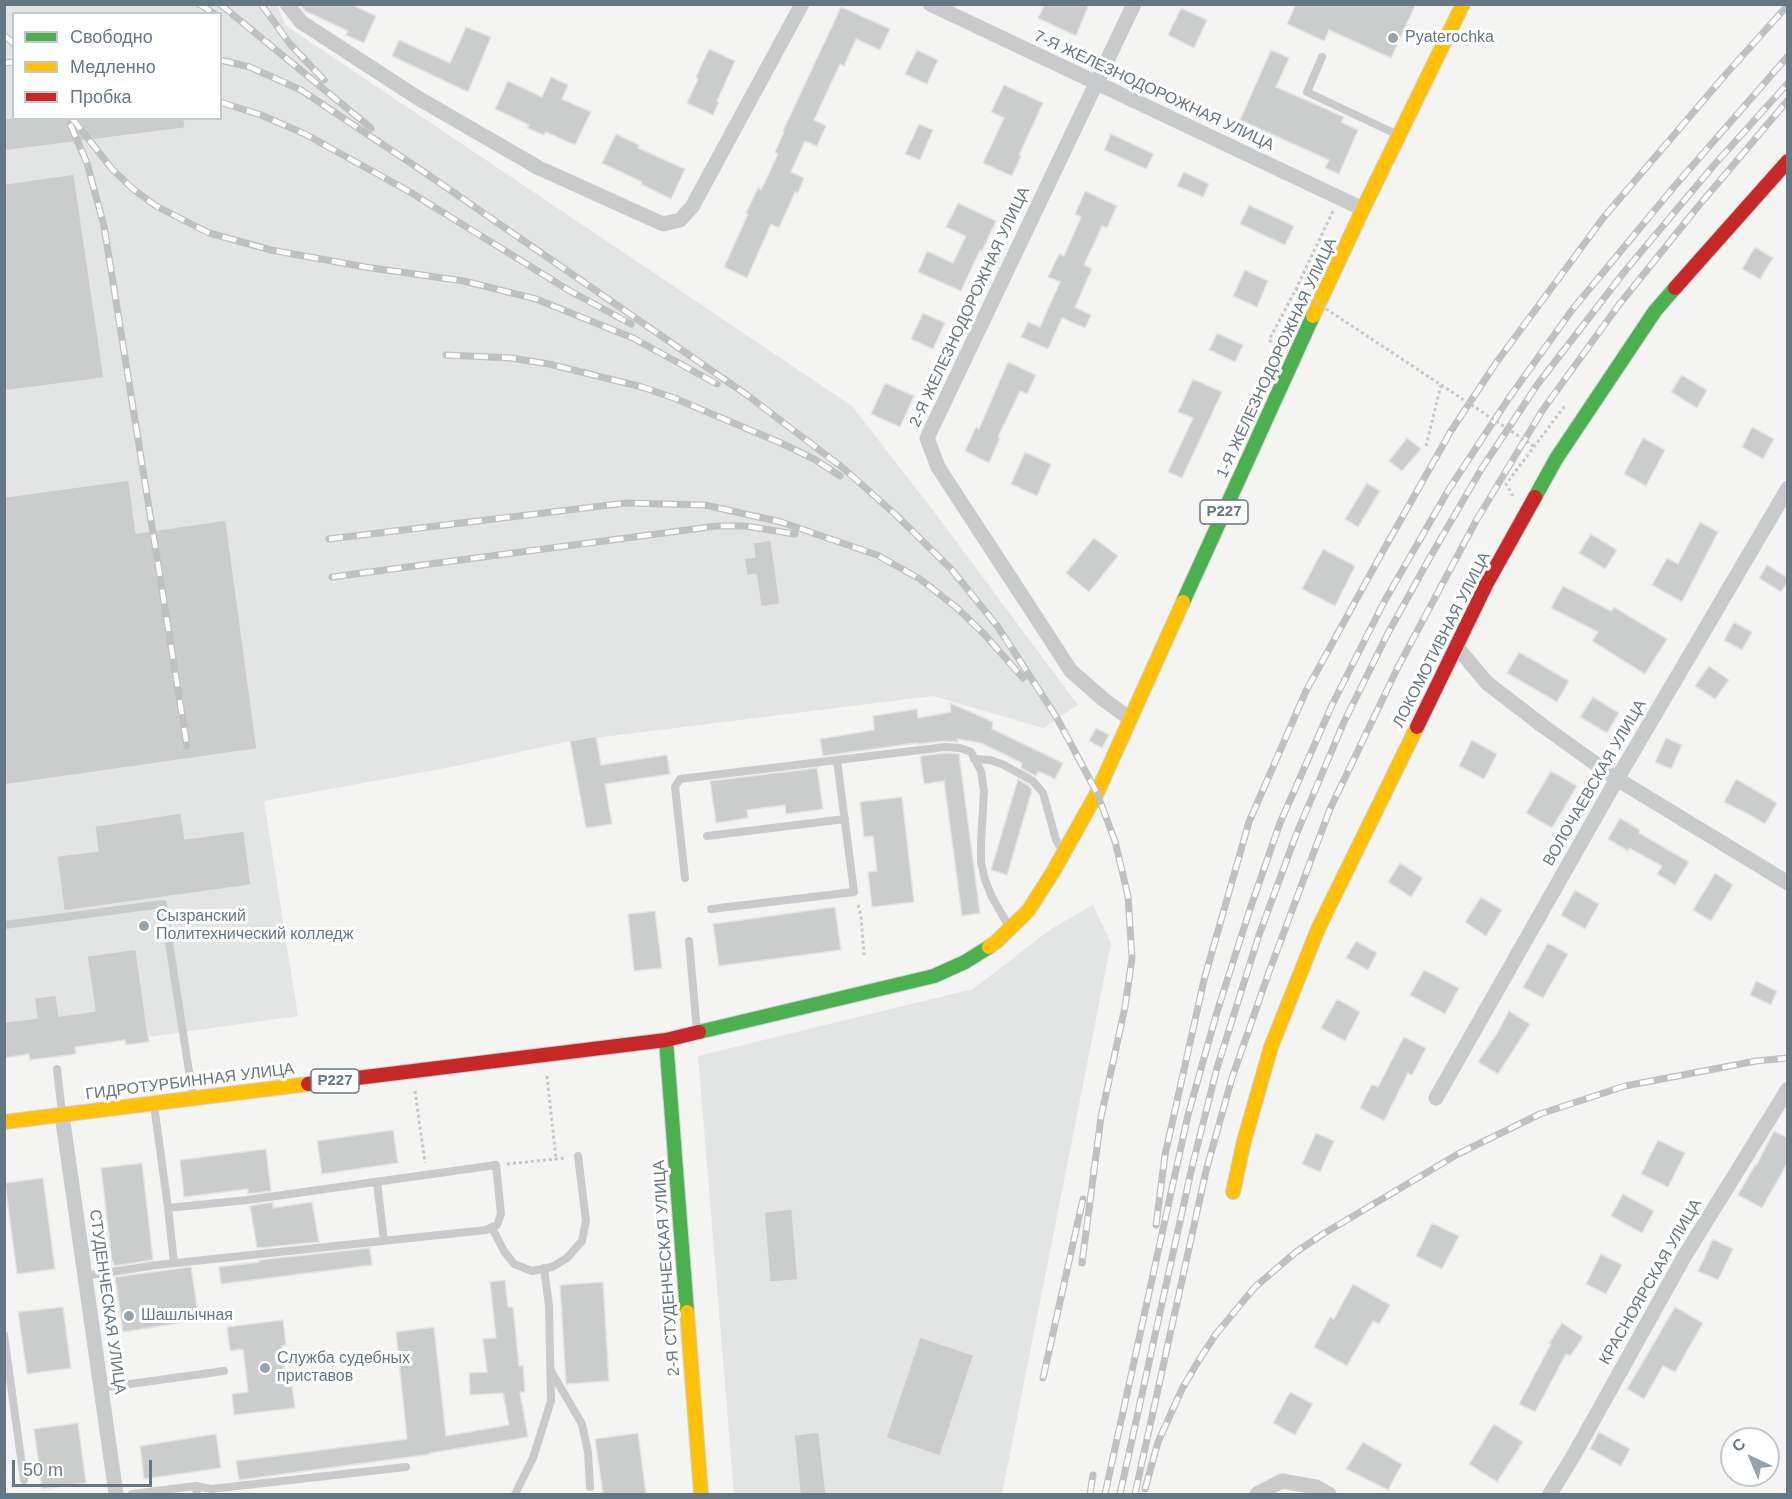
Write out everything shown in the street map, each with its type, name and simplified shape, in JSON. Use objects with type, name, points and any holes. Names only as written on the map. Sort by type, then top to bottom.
[{"type":"main road","name":"1-Я ЖЕЛЕЗНОДОРОЖНАЯ УЛИЦА","points":[[698,1032],[934,976],[965,962],[996,942],[1028,911],[1097,793],[1286,374],[1463,4]]},
{"type":"main road","name":"ЛОКОМОТИВНАЯ УЛИЦА","points":[[1233,1192],[1244,1141],[1271,1047],[1318,928],[1487,583],[1556,459],[1655,311],[1788,161]]},
{"type":"main road","name":"Р227","points":[[666,1040],[698,1032]]},
{"type":"main road","name":"ГИДРОТУРБИННАЯ УЛИЦА","points":[[4,1122],[666,1040]]},
{"type":"main road","name":"2-Я СТУДЕНЧЕСКАЯ УЛИЦА","points":[[666,1040],[701,1494]]},
{"type":"street","points":[[287,4],[301,22],[408,92],[539,168],[663,224],[680,220],[692,207],[802,4]]},
{"type":"street","name":"7-Я ЖЕЛЕЗНОДОРОЖНАЯ УЛИЦА","points":[[930,4],[1363,209]]},
{"type":"street","name":"2-Я ЖЕЛЕЗНОДОРОЖНАЯ УЛИЦА","points":[[1130,719],[1071,671],[938,467],[927,438],[1134,4]]},
{"type":"street","name":"ВОЛОЧАЕВСКАЯ УЛИЦА","points":[[1436,1098],[1617,779],[1788,488]]},
{"type":"street","points":[[1456,646],[1487,683],[1617,779],[1788,883]]},
{"type":"street","name":"КРАСНОЯРСКАЯ УЛИЦА","points":[[1550,1494],[1684,1257],[1788,1089]]},
{"type":"street","name":"СТУДЕНЧЕСКАЯ УЛИЦА","points":[[62,1115],[116,1494]]},
{"type":"street","points":[[1257,1494],[1282,1481],[1316,1487],[1329,1494]]},
{"type":"lane","points":[[1322,57],[1307,92],[1399,136]]},
{"type":"lane","points":[[685,878],[675,794],[675,787],[680,778],[945,747],[960,748],[971,752],[981,771],[984,792],[981,862],[992,897],[1010,928]]},
{"type":"lane","points":[[974,759],[990,760],[1002,764],[1033,781],[1043,793],[1056,840],[1064,852]]},
{"type":"lane","points":[[711,909],[854,892],[837,760]]},
{"type":"lane","points":[[707,836],[845,819]]},
{"type":"lane","points":[[4,925],[163,904],[193,1098]]},
{"type":"lane","points":[[689,941],[698,1032]]},
{"type":"lane","points":[[57,1070],[62,1115]]},
{"type":"lane","points":[[154,1103],[174,1263]]},
{"type":"lane","points":[[492,1228],[514,1264],[532,1271],[552,1267],[567,1258],[582,1241],[586,1221],[578,1156]]},
{"type":"lane","points":[[85,1276],[174,1263],[486,1230],[497,1225],[501,1214],[496,1165],[168,1209]]},
{"type":"lane","points":[[377,1182],[384,1241]]},
{"type":"lane","points":[[515,1494],[532,1458],[551,1401],[549,1306],[544,1268]]},
{"type":"lane","points":[[4,1335],[24,1480]]},
{"type":"lane","points":[[550,1369],[582,1424],[588,1452],[590,1487]]},
{"type":"lane","points":[[101,1388],[224,1371]]},
{"type":"lane","points":[[132,1494],[211,1489],[406,1467]]},
{"type":"path","points":[[1269,340],[1326,225]]},
{"type":"path","points":[[1296,289],[1535,447]]},
{"type":"path","points":[[1426,446],[1441,385]]},
{"type":"path","points":[[1506,484],[1564,407]]},
{"type":"path","points":[[854,892],[861,916],[864,955]]},
{"type":"path","points":[[547,1074],[556,1159]]},
{"type":"path","points":[[415,1091],[427,1175]]},
{"type":"path","points":[[496,1165],[578,1156]]},
{"type":"shaded area","points":[[4,5],[277,5],[285,25],[852,406],[1078,705],[1043,728],[933,696],[570,741],[451,767],[264,801],[298,1016],[5,1057]]},
{"type":"shaded area","points":[[1093,905],[1111,943],[1002,1494],[734,1494],[698,1056],[973,989],[1051,929]]},
{"type":"building","points":[[300,4],[350,4],[376,16],[364,43],[346,35],[348,31],[305,11]]},
{"type":"building","points":[[1045,4],[1089,4],[1076,36],[1038,18]]},
{"type":"building","points":[[1296,4],[1416,4],[1391,58],[1329,30],[1324,41],[1287,24]]},
{"type":"building","points":[[841,7],[890,29],[880,50],[856,39],[844,66],[840,64],[814,120],[826,126],[817,146],[805,141],[791,172],[804,178],[798,193],[795,192],[779,228],[771,224],[747,278],[724,267],[748,214],[746,213],[758,188],[761,190],[778,154],[775,152],[783,131]]},
{"type":"building","points":[[1181,8],[1207,20],[1194,48],[1168,35]]},
{"type":"building","points":[[466,27],[491,37],[468,92],[392,56],[399,40],[450,63]]},
{"type":"building","points":[[709,49],[735,61],[713,115],[687,103]]},
{"type":"building","points":[[917,50],[938,60],[927,84],[905,74]]},
{"type":"building","points":[[1271,50],[1289,58],[1276,87],[1344,117],[1341,122],[1358,130],[1339,174],[1325,168],[1329,160],[1240,120]]},
{"type":"building","points":[[551,77],[568,85],[562,99],[591,112],[575,145],[546,132],[544,135],[527,128],[529,125],[495,109],[508,81],[542,97]]},
{"type":"building","points":[[1004,85],[1043,103],[1012,176],[983,163],[1004,118],[991,112]]},
{"type":"building","points":[[4,118],[12,118],[12,120],[184,120],[185,128],[4,151]]},
{"type":"building","points":[[919,124],[933,130],[920,160],[905,154]]},
{"type":"building","points":[[616,134],[639,145],[638,148],[685,169],[671,199],[602,163]]},
{"type":"building","points":[[1111,134],[1154,154],[1146,169],[1104,150]]},
{"type":"building","points":[[1184,172],[1209,184],[1203,197],[1177,186]]},
{"type":"building","points":[[74,174],[104,378],[4,391],[4,184]]},
{"type":"building","points":[[1085,191],[1117,206],[1107,228],[1102,226],[1084,265],[1092,269],[1075,307],[1091,315],[1085,328],[1062,318],[1048,349],[1021,337],[1028,322],[1040,327],[1060,282],[1048,277],[1059,254],[1064,256],[1081,217],[1075,214]]},
{"type":"building","points":[[958,203],[996,221],[961,291],[918,272],[927,251],[953,263],[966,236],[946,227]]},
{"type":"building","points":[[1249,205],[1294,226],[1285,245],[1240,224]]},
{"type":"building","points":[[1755,247],[1773,258],[1760,279],[1742,269]]},
{"type":"building","points":[[1245,270],[1268,281],[1257,307],[1233,296]]},
{"type":"building","points":[[923,313],[945,323],[933,349],[911,339]]},
{"type":"building","points":[[1217,333],[1243,345],[1235,362],[1209,350]]},
{"type":"building","points":[[1008,362],[1036,375],[1027,394],[1020,391],[998,437],[1000,438],[989,463],[965,451],[976,427],[979,429]]},
{"type":"building","points":[[1682,375],[1707,390],[1697,408],[1671,392]]},
{"type":"building","points":[[1193,379],[1222,392],[1182,478],[1168,472],[1193,418],[1178,412]]},
{"type":"building","points":[[885,383],[914,396],[900,427],[871,414]]},
{"type":"building","points":[[1752,427],[1774,439],[1763,459],[1742,447]]},
{"type":"building","points":[[1407,438],[1421,449],[1402,471],[1389,461]]},
{"type":"building","points":[[1643,438],[1665,450],[1646,486],[1624,474]]},
{"type":"building","points":[[1025,452],[1051,464],[1037,496],[1011,484]]},
{"type":"building","points":[[129,480],[136,533],[226,520],[257,749],[4,785],[4,497]]},
{"type":"building","points":[[1367,483],[1380,491],[1358,527],[1345,519]]},
{"type":"building","points":[[1700,522],[1718,532],[1682,602],[1652,585],[1667,558],[1678,564]]},
{"type":"building","points":[[1591,534],[1617,550],[1605,569],[1579,553]]},
{"type":"building","points":[[1094,538],[1118,556],[1089,592],[1066,573]]},
{"type":"building","points":[[771,540],[780,604],[761,607],[756,574],[747,576],[744,558],[755,557],[753,543]]},
{"type":"building","points":[[1323,549],[1355,566],[1335,606],[1302,589]]},
{"type":"building","points":[[1767,565],[1788,578],[1781,592],[1759,578]]},
{"type":"building","points":[[1563,586],[1611,611],[1614,607],[1667,639],[1645,674],[1592,641],[1598,632],[1551,608]]},
{"type":"building","points":[[1734,622],[1752,632],[1742,650],[1724,640]]},
{"type":"building","points":[[1519,652],[1569,681],[1557,702],[1507,673]]},
{"type":"building","points":[[1709,666],[1729,680],[1715,699],[1695,686]]},
{"type":"building","points":[[1593,697],[1619,713],[1607,733],[1580,717]]},
{"type":"building","points":[[950,703],[993,722],[992,729],[1063,763],[1055,779],[1038,771],[1036,776],[1021,768],[1022,763],[981,743],[957,739],[958,742],[917,743],[823,756],[820,739],[874,730],[873,716],[917,709],[918,718],[951,712]]},
{"type":"building","points":[[1096,728],[1109,735],[1102,748],[1089,741]]},
{"type":"building","points":[[596,736],[601,765],[667,755],[670,774],[605,784],[612,824],[586,828],[570,741]]},
{"type":"building","points":[[1666,738],[1682,745],[1671,769],[1655,762]]},
{"type":"building","points":[[1472,740],[1497,754],[1484,779],[1459,766]]},
{"type":"building","points":[[959,754],[980,913],[962,916],[944,781],[924,784],[920,756]]},
{"type":"building","points":[[817,768],[823,809],[786,814],[785,805],[747,810],[748,818],[716,823],[710,781]]},
{"type":"building","points":[[1551,771],[1577,786],[1552,828],[1526,813]]},
{"type":"building","points":[[1018,779],[1032,790],[1007,875],[991,870]]},
{"type":"building","points":[[1736,779],[1777,803],[1765,824],[1724,802]]},
{"type":"building","points":[[902,797],[914,902],[872,907],[868,872],[877,871],[873,836],[864,837],[860,802]]},
{"type":"building","points":[[181,813],[185,839],[244,831],[251,885],[64,911],[57,856],[98,851],[95,826]]},
{"type":"building","points":[[1620,818],[1640,830],[1639,833],[1689,862],[1675,885],[1657,874],[1662,866],[1608,839]]},
{"type":"building","points":[[1400,863],[1423,878],[1411,897],[1388,882]]},
{"type":"building","points":[[1715,873],[1733,885],[1711,921],[1693,910]]},
{"type":"building","points":[[1575,890],[1599,904],[1585,929],[1561,915]]},
{"type":"building","points":[[1481,897],[1502,910],[1486,936],[1465,922]]},
{"type":"building","points":[[835,907],[841,950],[719,966],[713,924]]},
{"type":"building","points":[[655,911],[662,968],[634,971],[628,914]]},
{"type":"building","points":[[1356,941],[1377,953],[1368,970],[1346,958]]},
{"type":"building","points":[[1548,943],[1568,954],[1543,998],[1523,987]]},
{"type":"building","points":[[136,949],[149,1042],[126,1045],[125,1040],[75,1047],[76,1054],[30,1060],[29,1054],[4,1058],[4,1022],[37,1018],[34,998],[56,995],[59,1016],[95,1011],[87,956]]},
{"type":"building","points":[[1424,970],[1459,988],[1445,1014],[1410,995]]},
{"type":"building","points":[[1756,981],[1777,991],[1771,1005],[1750,995]]},
{"type":"building","points":[[1337,999],[1360,1012],[1345,1041],[1321,1028]]},
{"type":"building","points":[[1509,1011],[1530,1024],[1498,1074],[1478,1062]]},
{"type":"building","points":[[1404,1037],[1426,1048],[1412,1075],[1408,1073],[1384,1121],[1360,1108],[1372,1084],[1378,1087]]},
{"type":"building","points":[[393,1130],[398,1163],[322,1174],[317,1141]]},
{"type":"building","points":[[1774,1131],[1788,1138],[1788,1162],[1762,1208],[1738,1195]]},
{"type":"building","points":[[1316,1133],[1334,1141],[1320,1172],[1302,1164]]},
{"type":"building","points":[[1658,1140],[1685,1153],[1668,1187],[1641,1174]]},
{"type":"building","points":[[266,1149],[271,1191],[248,1194],[248,1189],[184,1197],[180,1160]]},
{"type":"building","points":[[142,1163],[153,1260],[114,1266],[101,1168]]},
{"type":"building","points":[[43,1178],[55,1269],[17,1274],[5,1183]]},
{"type":"building","points":[[1623,1194],[1654,1211],[1642,1233],[1611,1216]]},
{"type":"building","points":[[273,1202],[273,1208],[312,1202],[319,1242],[257,1248],[250,1206]]},
{"type":"building","points":[[792,1209],[798,1280],[770,1282],[764,1212]]},
{"type":"building","points":[[1432,1223],[1459,1236],[1442,1269],[1416,1256]]},
{"type":"building","points":[[1713,1239],[1733,1249],[1718,1280],[1698,1271]]},
{"type":"building","points":[[370,1248],[372,1265],[221,1284],[219,1267],[259,1262],[259,1260]]},
{"type":"building","points":[[1601,1254],[1622,1265],[1606,1294],[1586,1284]]},
{"type":"building","points":[[191,1267],[199,1320],[123,1332],[115,1277]]},
{"type":"building","points":[[505,1280],[508,1307],[513,1307],[519,1366],[523,1365],[525,1392],[520,1392],[528,1437],[431,1454],[239,1480],[236,1461],[407,1439],[396,1332],[434,1327],[446,1436],[509,1425],[503,1393],[470,1395],[469,1373],[487,1372],[483,1339],[496,1338],[490,1282]]},
{"type":"building","points":[[603,1282],[609,1381],[566,1384],[560,1285]]},
{"type":"building","points":[[1353,1284],[1390,1305],[1379,1324],[1373,1321],[1347,1366],[1314,1347],[1330,1317],[1334,1319]]},
{"type":"building","points":[[63,1307],[71,1368],[27,1374],[18,1312]]},
{"type":"building","points":[[1675,1307],[1703,1323],[1675,1372],[1663,1366],[1644,1399],[1627,1389]]},
{"type":"building","name":"Служба судебных приставов","points":[[283,1320],[286,1345],[282,1346],[286,1386],[292,1386],[295,1408],[234,1415],[232,1394],[248,1392],[243,1349],[230,1351],[227,1327]]},
{"type":"building","points":[[1562,1323],[1583,1337],[1570,1356],[1566,1354],[1535,1412],[1519,1404],[1551,1344],[1549,1343]]},
{"type":"building","points":[[920,1337],[974,1355],[940,1456],[886,1438]]},
{"type":"building","points":[[1290,1392],[1313,1404],[1295,1435],[1273,1423]]},
{"type":"building","points":[[78,1423],[86,1483],[42,1489],[34,1429]]},
{"type":"building","points":[[1494,1424],[1523,1442],[1497,1482],[1469,1464]]},
{"type":"building","points":[[819,1432],[826,1494],[800,1494],[794,1435]]},
{"type":"building","points":[[1599,1432],[1630,1449],[1621,1466],[1590,1449]]},
{"type":"building","points":[[638,1433],[646,1494],[603,1494],[595,1439]]},
{"type":"building","points":[[216,1434],[221,1468],[144,1479],[140,1446]]},
{"type":"building","points":[[1363,1442],[1402,1464],[1388,1490],[1346,1469]]},
{"type":"railway","points":[[199,4],[212,12]]},
{"type":"railway","points":[[220,4],[371,128]]},
{"type":"railway","points":[[261,4],[290,44],[324,80]]},
{"type":"railway","points":[[1156,1225],[1165,1155],[1204,980],[1249,822],[1306,691],[1451,431],[1496,363],[1604,217],[1788,5]]},
{"type":"railway","points":[[4,35],[12,42]]},
{"type":"railway","points":[[1105,1494],[1188,1115],[1217,1012],[1280,823],[1332,705],[1384,602],[1449,489],[1509,398],[1572,310],[1673,188],[1788,56]]},
{"type":"railway","points":[[222,60],[250,67],[301,90],[747,395],[843,468],[896,515],[952,570],[998,627],[1057,718],[1097,793],[1115,841],[1128,896],[1132,958],[1125,1007],[1101,1117],[1082,1263]]},
{"type":"railway","points":[[4,63],[12,62]]},
{"type":"railway","points":[[1120,1494],[1192,1167],[1217,1068],[1259,935],[1296,835],[1344,722],[1387,635],[1429,559],[1482,468],[1537,385],[1625,271],[1715,164],[1788,83]]},
{"type":"railway","points":[[1135,1494],[1206,1171],[1232,1078],[1330,809],[1398,667],[1476,521],[1542,411],[1618,306],[1788,100]]},
{"type":"railway","points":[[222,103],[261,115],[305,134],[410,192],[570,291],[631,324]]},
{"type":"railway","points":[[74,120],[112,169],[133,189],[156,206],[209,233],[271,250],[365,267],[464,281],[536,299],[633,338],[717,384]]},
{"type":"railway","points":[[70,124],[87,163],[104,226],[187,746]]},
{"type":"railway","points":[[446,355],[511,358],[549,364],[642,387],[781,443],[814,459],[840,476]]},
{"type":"railway","points":[[329,539],[626,503],[705,505],[781,522],[877,555],[920,579],[957,608],[985,635],[1023,678]]},
{"type":"railway","points":[[332,577],[717,526],[745,526],[795,534]]},
{"type":"railway","points":[[1145,1489],[1158,1442],[1182,1389],[1199,1360],[1216,1334],[1255,1287],[1296,1252],[1458,1154],[1540,1114],[1625,1086],[1756,1061],[1788,1058]]},
{"type":"railway","points":[[1043,1378],[1083,1199]]},
{"type":"railway","points":[[1090,1494],[1093,1475]]},
{"type":"traffic: fast","points":[[1535,497],[1556,459],[1655,311],[1675,288]]},
{"type":"traffic: fast","points":[[1183,602],[1313,316]]},
{"type":"traffic: fast","points":[[699,1032],[934,976],[965,962],[989,947]]},
{"type":"traffic: fast","points":[[666,1040],[687,1312]]},
{"type":"traffic: slow","points":[[1313,316],[1463,4]]},
{"type":"traffic: slow","points":[[989,947],[1028,911],[1053,872],[1097,793],[1183,602]]},
{"type":"traffic: slow","points":[[1233,1192],[1244,1141],[1271,1047],[1318,929],[1417,727]]},
{"type":"traffic: slow","points":[[4,1122],[308,1084]]},
{"type":"traffic: slow","points":[[687,1312],[701,1494]]},
{"type":"traffic: jam","points":[[1675,288],[1788,161]]},
{"type":"traffic: jam","points":[[1417,727],[1487,583],[1535,497]]},
{"type":"traffic: jam","points":[[308,1084],[666,1040],[699,1032]]},
{"type":"place","name":"Pyaterochka","points":[[1393,38]]},
{"type":"place","name":"Сызранский Политехнический колледж","points":[[144,926]]},
{"type":"place","name":"Шашлычная","points":[[129,1316]]},
{"type":"place","name":"Служба судебных приставов","points":[[265,1368]]}]
